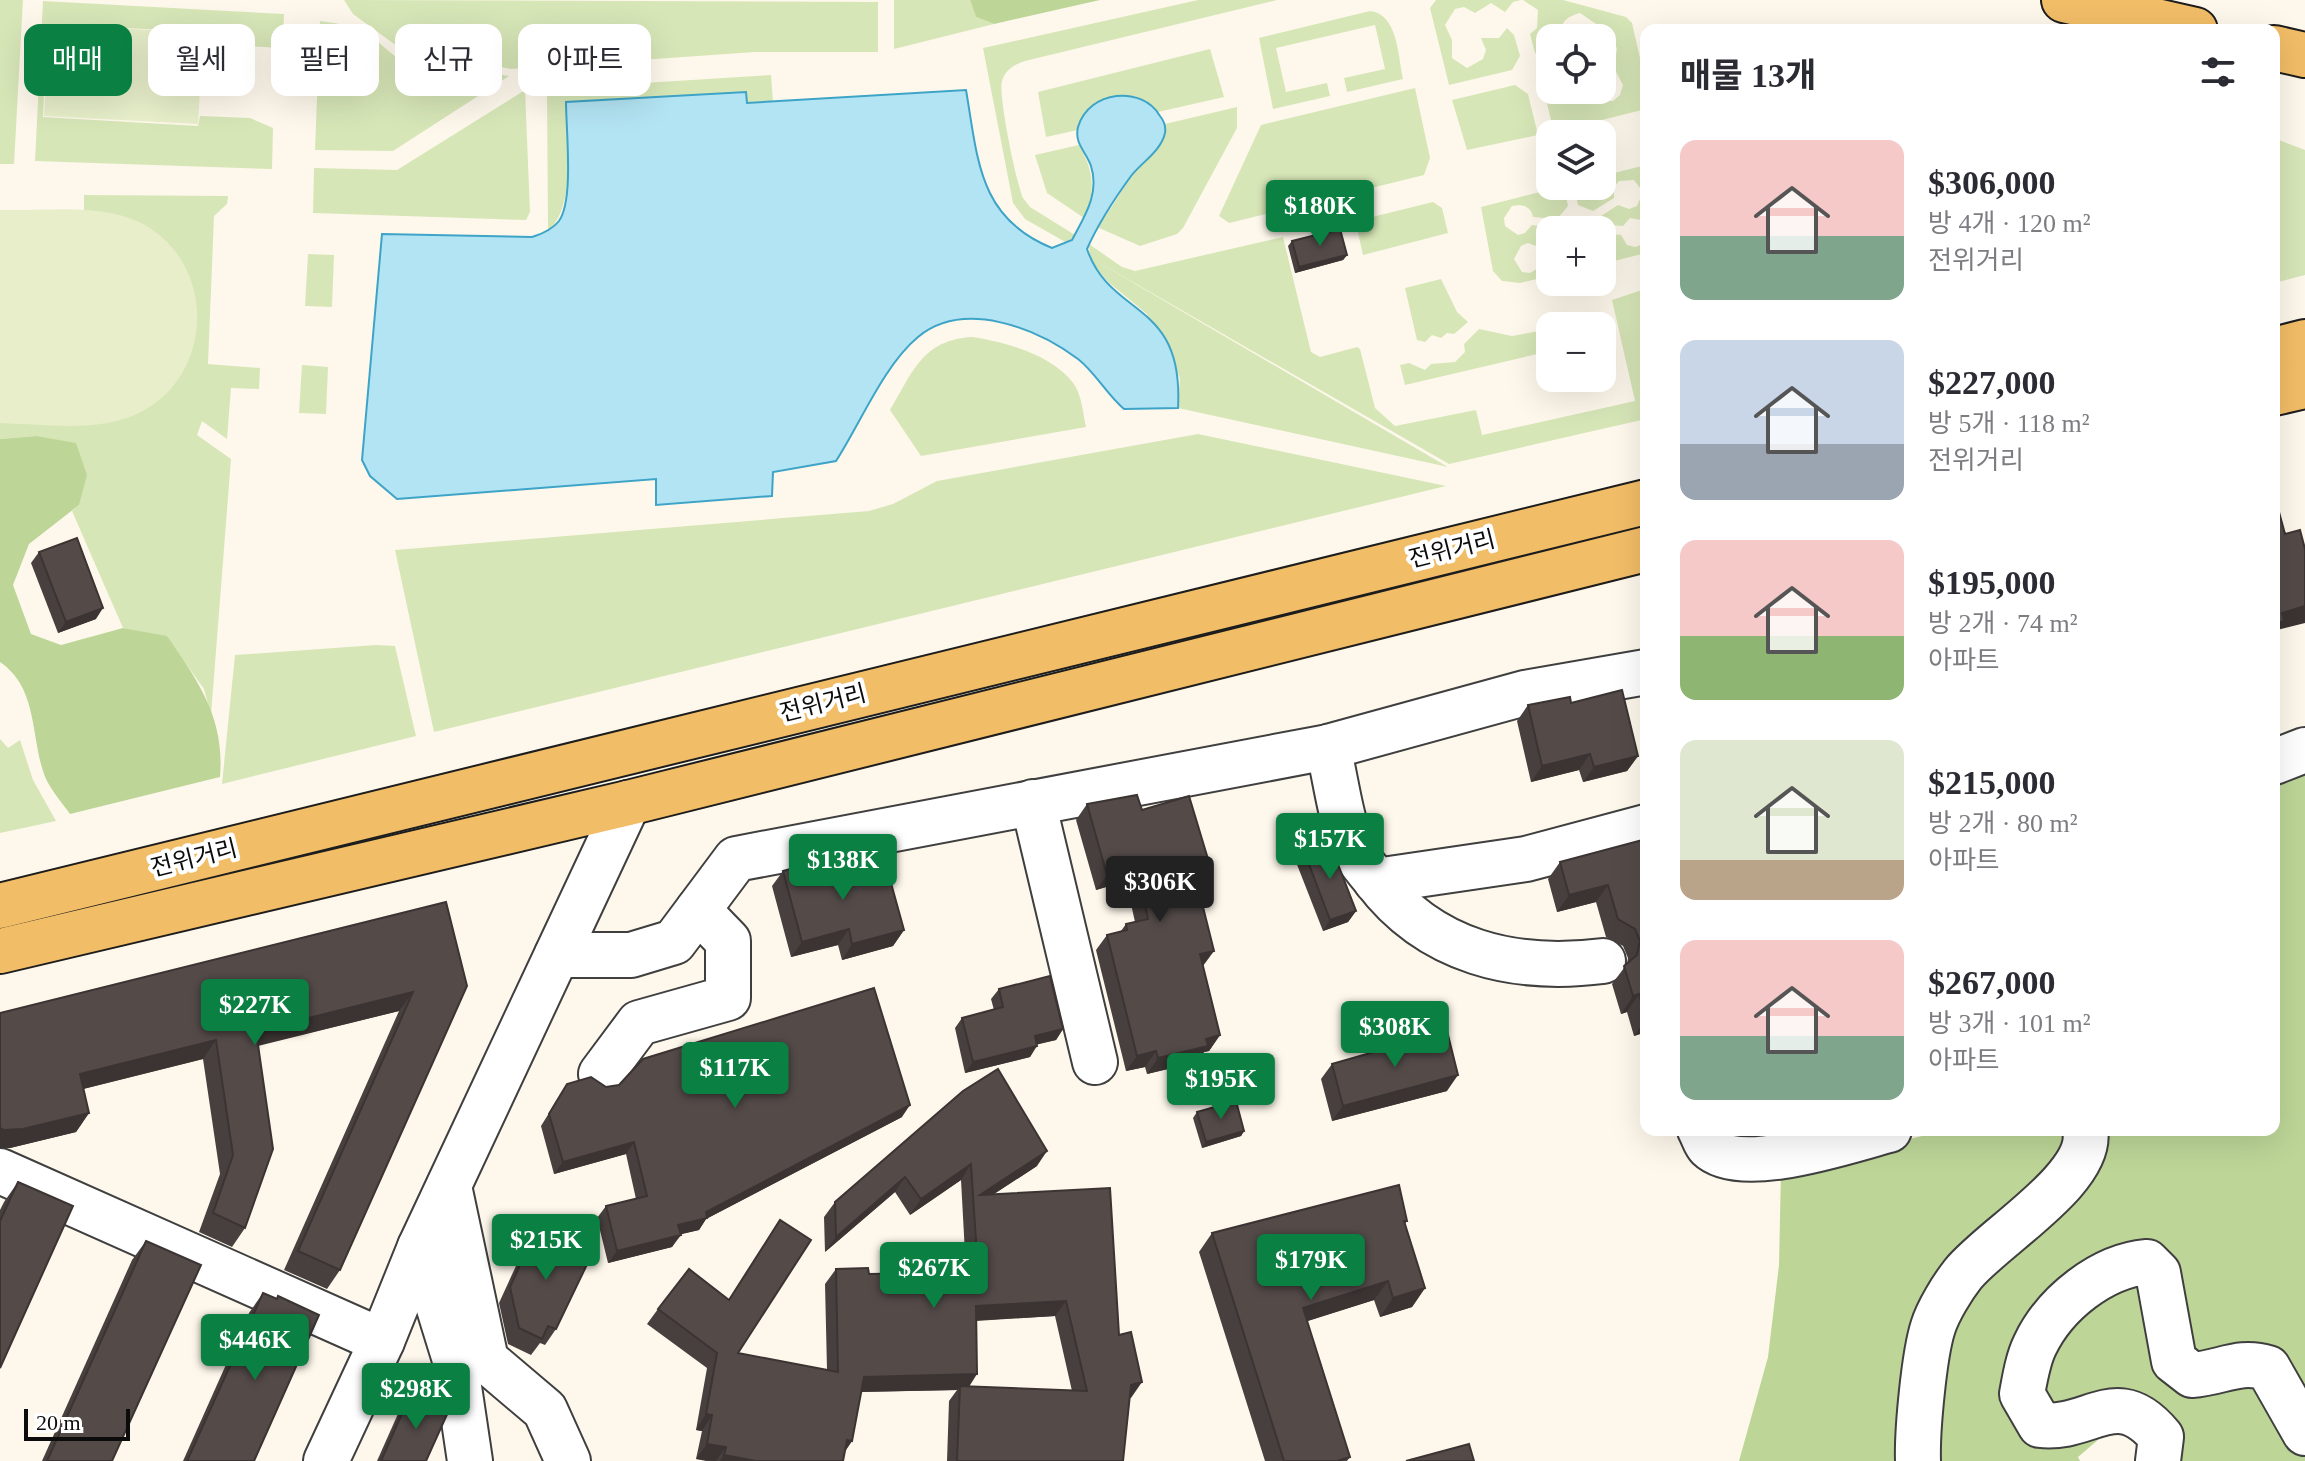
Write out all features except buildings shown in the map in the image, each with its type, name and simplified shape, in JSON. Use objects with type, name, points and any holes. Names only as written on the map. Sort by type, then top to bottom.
[{"type":"main road","points":[[2064,0],[2169,24]]},
{"type":"main road","points":[[2280,49],[2305,55]]},
{"type":"main road","points":[[2280,348],[2305,342]]},
{"type":"main road","points":[[2280,392],[2305,386]]},
{"type":"main road","name":"전위거리","points":[[0,906],[1640,503]]},
{"type":"main road","name":"전위거리","points":[[0,951],[628,803],[1640,550]]},
{"type":"street","points":[[557,955],[631,955],[674,942],[736,859],[1328,747],[1525,693],[1640,673]]},
{"type":"street","points":[[1328,747],[1353,850],[1392,902],[1461,949],[1512,961],[1561,967],[1603,961]]},
{"type":"street","points":[[2280,760],[2305,750]]},
{"type":"street","points":[[1033,802],[1095,1062]]},
{"type":"street","points":[[326,1461],[382,1341],[420,1247],[628,803]]},
{"type":"street","points":[[1376,881],[1526,859],[1640,829]]},
{"type":"street","points":[[601,1074],[639,1023],[728,998],[728,941],[698,910]]},
{"type":"street","points":[[1703,1136],[1709,1146],[1729,1158],[1749,1160],[1796,1153],[1865,1136]]},
{"type":"street","points":[[1918,1461],[1933,1328],[1963,1274],[2078,1167],[2086,1136]]},
{"type":"street","points":[[0,1171],[382,1341]]},
{"type":"street","points":[[449,1186],[486,1360],[545,1410],[568,1461]]},
{"type":"street","points":[[420,1247],[455,1360],[470,1461]]},
{"type":"street","points":[[2158,1461],[2161,1437],[2147,1419],[2115,1409],[2060,1428],[2040,1425],[2022,1394],[2033,1347],[2048,1323],[2105,1273],[2124,1264],[2147,1262],[2158,1273],[2174,1361],[2192,1375],[2212,1374],[2249,1362],[2268,1368],[2305,1433]]},
{"type":"green space","points":[[0,0],[23,0],[14,164],[0,164]]},
{"type":"green space","points":[[344,0],[878,2],[878,52],[755,52],[651,59],[651,24],[518,24],[518,69],[511,69],[502,67],[502,24],[395,24],[395,45],[379,33],[379,24],[367,24],[353,14]]},
{"type":"green space","points":[[894,0],[970,0],[976,17],[994,24],[894,49]]},
{"type":"green space","points":[[970,0],[1100,0],[994,24],[976,17]]},
{"type":"green space","points":[[1198,0],[1277,0],[1025,61],[1006,73],[1001,89],[1012,158],[1023,198],[1030,207],[1075,235],[1067,243],[1025,219],[1013,203],[983,48]]},
{"type":"green space","points":[[1436,0],[1521,0],[1513,2],[1505,12],[1491,3],[1475,13],[1464,7],[1455,9],[1445,25],[1452,40],[1452,58],[1467,68],[1483,59],[1486,50],[1481,38],[1499,38],[1507,28],[1514,35],[1520,56],[1512,70],[1449,85],[1430,8]]},
{"type":"green space","points":[[1523,0],[1563,0],[1626,17],[1632,23],[1640,58],[1640,110],[1602,120],[1551,120],[1547,104],[1616,104],[1623,85],[1616,72],[1616,24],[1596,24],[1580,13],[1563,24],[1537,24],[1538,10]]},
{"type":"green space","points":[[43,1],[284,14],[284,24],[271,24],[271,47],[255,47],[255,24],[148,24],[148,29],[132,28],[132,24],[42,24]]},
{"type":"green space","points":[[1370,11],[1379,14],[1391,28],[1403,79],[1347,92],[1344,78],[1385,69],[1375,25],[1276,48],[1286,92],[1327,83],[1330,96],[1273,109],[1259,38]]},
{"type":"green space","points":[[132,29],[148,30],[148,96],[200,96],[198,124],[44,116],[45,96],[132,96]]},
{"type":"green space","points":[[1536,29],[1536,54],[1535,53],[1530,34]]},
{"type":"green space","points":[[379,43],[395,56],[395,96],[478,96],[393,151],[315,150],[317,96],[379,96]]},
{"type":"green space","points":[[1210,49],[1224,97],[1158,112],[1147,101],[1079,125],[1078,130],[1046,137],[1038,92]]},
{"type":"green space","points":[[771,75],[773,102],[747,103],[745,92],[566,102],[566,189],[557,220],[548,231],[547,96],[651,96],[651,82]]},
{"type":"green space","points":[[1515,85],[1528,94],[1536,135],[1467,150],[1452,100]]},
{"type":"green space","points":[[1415,88],[1430,158],[1424,175],[1229,223],[1219,216],[1261,125]]},
{"type":"green space","points":[[518,94],[525,96],[530,212],[526,220],[313,213],[314,168],[397,170]]},
{"type":"green space","points":[[38,96],[44,96],[43,117],[198,126],[200,116],[250,118],[273,128],[272,169],[35,161]]},
{"type":"green space","points":[[1237,107],[1237,128],[1177,234],[1140,246],[1097,227],[1130,178],[1157,147],[1165,124]]},
{"type":"green space","points":[[2280,140],[2305,150],[2305,275],[2280,281]]},
{"type":"green space","points":[[1079,145],[1092,181],[1084,218],[1047,193],[1035,155]]},
{"type":"green space","points":[[1640,166],[1640,188],[1634,180],[1619,181],[1616,185],[1616,172]]},
{"type":"green space","points":[[1536,193],[1536,200],[1567,200],[1568,206],[1560,216],[1533,217],[1528,208],[1519,205],[1512,206],[1504,218],[1505,226],[1518,235],[1536,226],[1536,246],[1528,243],[1521,246],[1514,259],[1522,272],[1530,273],[1536,269],[1536,279],[1520,283],[1502,281],[1493,271],[1481,207]]},
{"type":"green space","points":[[84,195],[228,196],[227,204],[214,216],[208,364],[260,368],[259,389],[231,388],[227,439],[202,421],[197,435],[231,459],[211,715],[204,689],[167,637],[123,628],[72,511],[79,505],[36,436],[0,439],[0,423],[91,424],[94,212],[84,211]]},
{"type":"green space","points":[[1640,199],[1640,220],[1630,218],[1623,226],[1616,225],[1616,216],[1601,216],[1618,205],[1629,209],[1637,206]]},
{"type":"green space","points":[[1577,200],[1611,200],[1593,211],[1578,205]]},
{"type":"green space","points":[[1433,202],[1442,208],[1448,233],[1363,255],[1357,228],[1360,220]]},
{"type":"green space","points":[[0,210],[106,212],[139,222],[165,240],[183,263],[194,289],[197,318],[193,346],[182,372],[164,395],[139,413],[106,423],[71,426],[0,423]]},
{"type":"green space","points":[[1616,234],[1621,235],[1627,245],[1640,245],[1640,254],[1616,260]]},
{"type":"green space","points":[[1283,237],[1311,352],[1320,357],[1357,347],[1360,349],[1375,408],[1395,426],[1476,410],[1482,435],[1635,401],[1612,300],[1640,291],[1640,420],[1449,464],[1091,258],[1448,467],[1178,408],[1180,378],[1147,314],[1108,282],[1090,260],[1089,244],[1122,267],[1135,271]]},
{"type":"green space","points":[[308,254],[334,255],[332,307],[305,306]]},
{"type":"green space","points":[[1441,279],[1457,312],[1468,322],[1454,334],[1447,333],[1441,338],[1432,335],[1425,342],[1417,340],[1405,288]]},
{"type":"green space","points":[[1479,329],[1512,336],[1536,332],[1536,354],[1405,385],[1400,365],[1409,363],[1425,370],[1431,364],[1455,362],[1465,352],[1464,344]]},
{"type":"green space","points":[[972,337],[1014,346],[1054,365],[1077,389],[1086,427],[921,456],[890,410],[913,371],[930,351],[955,339]]},
{"type":"green space","points":[[302,365],[328,367],[326,414],[299,413]]},
{"type":"green space","points":[[1198,434],[1446,486],[434,732],[395,550],[869,511],[893,504],[937,481]]},
{"type":"green space","points":[[36,436],[76,443],[87,475],[79,505],[29,544],[13,585],[31,634],[61,645],[123,628],[167,636],[199,686],[214,719],[220,777],[70,814],[48,782],[39,757],[27,698],[12,672],[0,662],[0,439]]},
{"type":"green space","points":[[395,646],[416,736],[222,784],[235,655]]},
{"type":"green space","points":[[0,739],[8,748],[20,740],[33,780],[56,821],[0,833]]},
{"type":"green space","points":[[2305,766],[2305,1413],[2276,1361],[2198,1365],[2124,1255],[2015,1393],[2112,1428],[2078,1457],[2080,1461],[1930,1461],[1945,1331],[2096,1136],[2280,1136],[2280,774]]},
{"type":"green space","points":[[1922,1136],[2063,1136],[2069,1150],[1949,1275],[1906,1461],[1739,1461],[1768,1357],[1779,1265],[1781,1170]]},
{"type":"green space","points":[[2144,1271],[2166,1366],[2252,1374],[2305,1449],[2305,1461],[2166,1461],[2169,1434],[2043,1416],[2042,1347],[2057,1324]]},
{"type":"water","points":[[966,90],[979,162],[995,203],[1009,220],[1028,235],[1052,248],[1072,240],[1092,196],[1091,166],[1077,133],[1084,115],[1104,99],[1129,96],[1152,106],[1161,118],[1165,131],[1160,145],[1125,184],[1087,249],[1098,271],[1112,288],[1158,328],[1170,347],[1177,373],[1178,408],[1124,409],[1084,364],[1042,337],[1000,322],[956,320],[936,326],[918,337],[894,363],[836,461],[773,472],[772,496],[656,505],[656,479],[397,499],[370,476],[362,460],[382,234],[532,237],[550,229],[564,211],[566,197],[566,102],[746,92],[747,103]]}]
